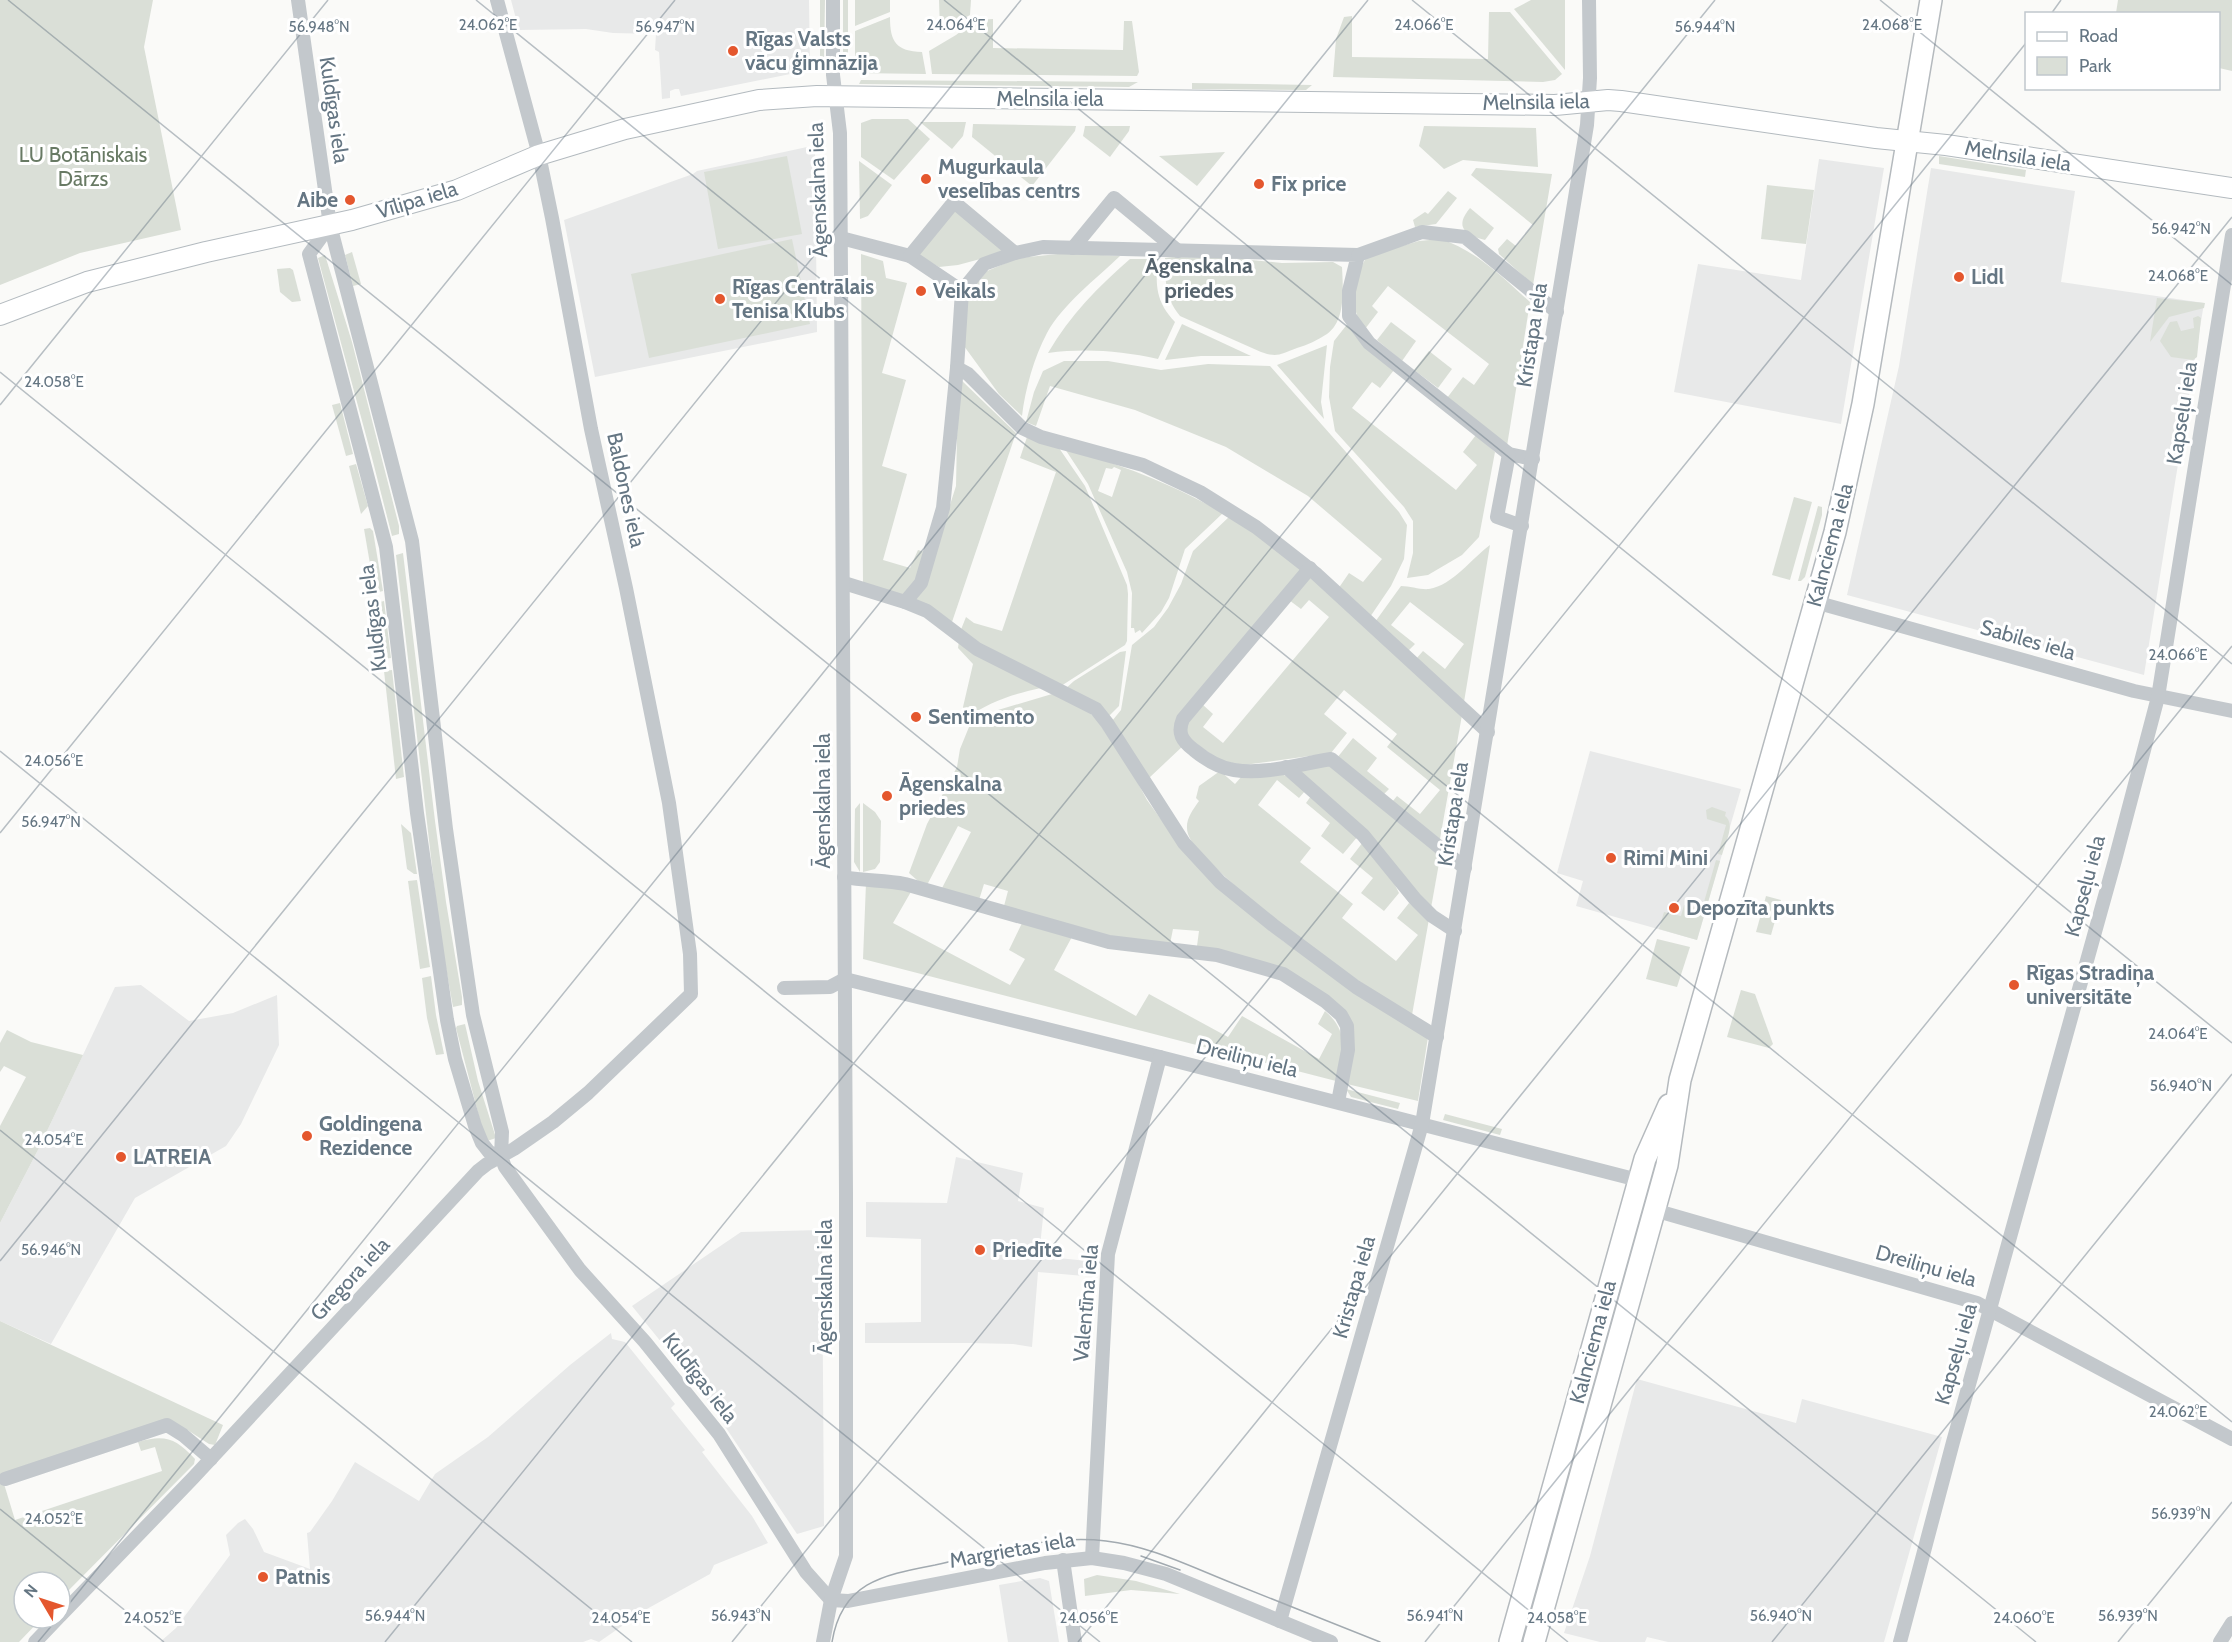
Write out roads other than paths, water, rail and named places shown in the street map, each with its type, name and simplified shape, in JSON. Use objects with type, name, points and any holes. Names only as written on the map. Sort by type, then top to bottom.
[{"type":"main road","name":"Kalnciema iela","points":[[1534,1642],[1666,1165],[1680,1080],[1835,532],[1863,404],[1931,0]]},
{"type":"main road","name":"Kalnciema iela","points":[[1510,1642],[1644,1159],[1680,1080]]},
{"type":"street","name":"Kuldīgas iela","points":[[298,0],[330,225],[412,541],[446,829],[473,1015],[502,1132],[501,1157],[505,1167],[580,1270],[645,1342],[718,1434],[806,1572],[831,1600]]},
{"type":"street","name":"Baldones iela","points":[[497,0],[539,155],[557,240],[591,429],[626,588],[669,803],[690,954],[691,994]]},
{"type":"street","name":"Āgenskalna iela","points":[[831,1600],[846,1557],[844,583],[840,133],[834,96],[833,0]]},
{"type":"street","name":"Kristapa iela","points":[[1281,1621],[1422,1124],[1587,125],[1589,0]]},
{"type":"street","name":"Vīlipa iela","points":[[0,315],[87,282],[206,252],[330,225],[457,190],[539,155],[626,129],[759,100],[834,96]]},
{"type":"street","name":"Melnsila iela","points":[[834,96],[1555,105],[1621,101],[2232,188]]},
{"type":"street","points":[[1072,248],[1114,198],[1178,251]]},
{"type":"street","points":[[910,256],[954,202],[1015,253]]},
{"type":"street","name":"Kuldīgas iela","points":[[330,225],[309,254],[386,548],[417,813],[447,1020],[455,1059],[475,1126],[482,1143],[489,1152],[501,1157]]},
{"type":"street","points":[[905,602],[921,583],[943,508],[962,291],[984,264],[1015,253],[1043,247],[1358,255],[1422,232],[1465,237],[1557,312]]},
{"type":"street","name":"Kapseļu iela","points":[[1900,1642],[2158,697],[2232,235]]},
{"type":"street","points":[[841,238],[910,256],[962,291]]},
{"type":"street","points":[[1358,255],[1349,291],[1348,316],[1369,343],[1509,454],[1533,459]]},
{"type":"street","points":[[957,368],[968,374],[1022,428],[1041,437],[1143,465],[1200,492],[1256,527],[1310,568],[1488,732]]},
{"type":"street","points":[[1509,454],[1497,517],[1522,526]]},
{"type":"street","points":[[386,548],[412,541]]},
{"type":"street","points":[[1310,568],[1183,719],[1179,728],[1184,741],[1205,758],[1232,770],[1265,770],[1330,759],[1465,868]]},
{"type":"street","points":[[844,583],[927,611],[977,649],[1096,709],[1184,843],[1220,882],[1356,987],[1437,1037]]},
{"type":"street","name":"Sabiles iela","points":[[1815,602],[2158,697],[2232,711]]},
{"type":"street","points":[[1286,767],[1363,835],[1432,916],[1455,931]]},
{"type":"street","points":[[844,877],[905,884],[1109,942],[1217,955],[1283,974],[1325,1002],[1341,1015],[1347,1026],[1348,1050],[1338,1102]]},
{"type":"street","points":[[784,988],[830,987],[845,979]]},
{"type":"street","name":"Dreiliņu iela","points":[[845,979],[1338,1102],[1638,1180]]},
{"type":"street","name":"Gregora iela","points":[[72,1603],[211,1459],[478,1172],[553,1122],[588,1093],[691,994]]},
{"type":"street","points":[[447,1020],[473,1015]]},
{"type":"street","name":"Valentīna iela","points":[[1092,1558],[1108,1254],[1160,1057]]},
{"type":"street","name":"Dreiliņu iela","points":[[1654,1210],[1977,1303],[2232,1439]]},
{"type":"street","points":[[4,1479],[167,1425],[183,1435],[211,1459]]},
{"type":"street","name":"Margrietas iela","points":[[831,1600],[848,1601],[1063,1560],[1092,1558],[1124,1563],[1166,1574],[1331,1642]]},
{"type":"street","points":[[1063,1560],[1075,1642]]},
{"type":"street","points":[[822,1642],[831,1600]]},
{"type":"street","points":[[2220,1642],[2232,1623]]},
{"type":"street","name":"Gregora iela","points":[[35,1642],[47,1630]]},
{"type":"tram line","points":[[832,1642],[837,1622],[845,1606],[855,1594],[882,1578],[1020,1546],[1063,1540],[1122,1543],[1153,1552],[1380,1642]]},
{"type":"tram line","points":[[1141,1556],[1180,1570]]},
{"type":"place","name":"Rīgas Valsts vācu ģimnāzija","points":[[733,51]]},
{"type":"place","name":"Mugurkaula veselības centrs","points":[[926,179]]},
{"type":"place","name":"Fix price","points":[[1259,184]]},
{"type":"place","name":"Aibe","points":[[350,200]]},
{"type":"place","name":"Lidl","points":[[1959,277]]},
{"type":"place","name":"Veikals","points":[[921,291]]},
{"type":"place","name":"Rīgas Centrālais Tenisa Klubs","points":[[720,299]]},
{"type":"place","name":"Sentimento","points":[[916,717]]},
{"type":"place","name":"Āgenskalna priedes","points":[[887,796]]},
{"type":"place","name":"Rimi Mini","points":[[1611,858]]},
{"type":"place","name":"Depozīta punkts","points":[[1674,908]]},
{"type":"place","name":"Rīgas Stradiņa universitāte","points":[[2014,985]]},
{"type":"place","name":"Goldingena Rezidence","points":[[307,1136]]},
{"type":"place","name":"LATREIA","points":[[121,1157]]},
{"type":"place","name":"Priedīte","points":[[980,1250]]},
{"type":"place","name":"Patnis","points":[[263,1577]]},
{"type":"district","name":"Āgenskalna priedes","points":[[1199,278]]},
{"type":"park label","name":"LU Botāniskais Dārzs","points":[[83,167]]}]
